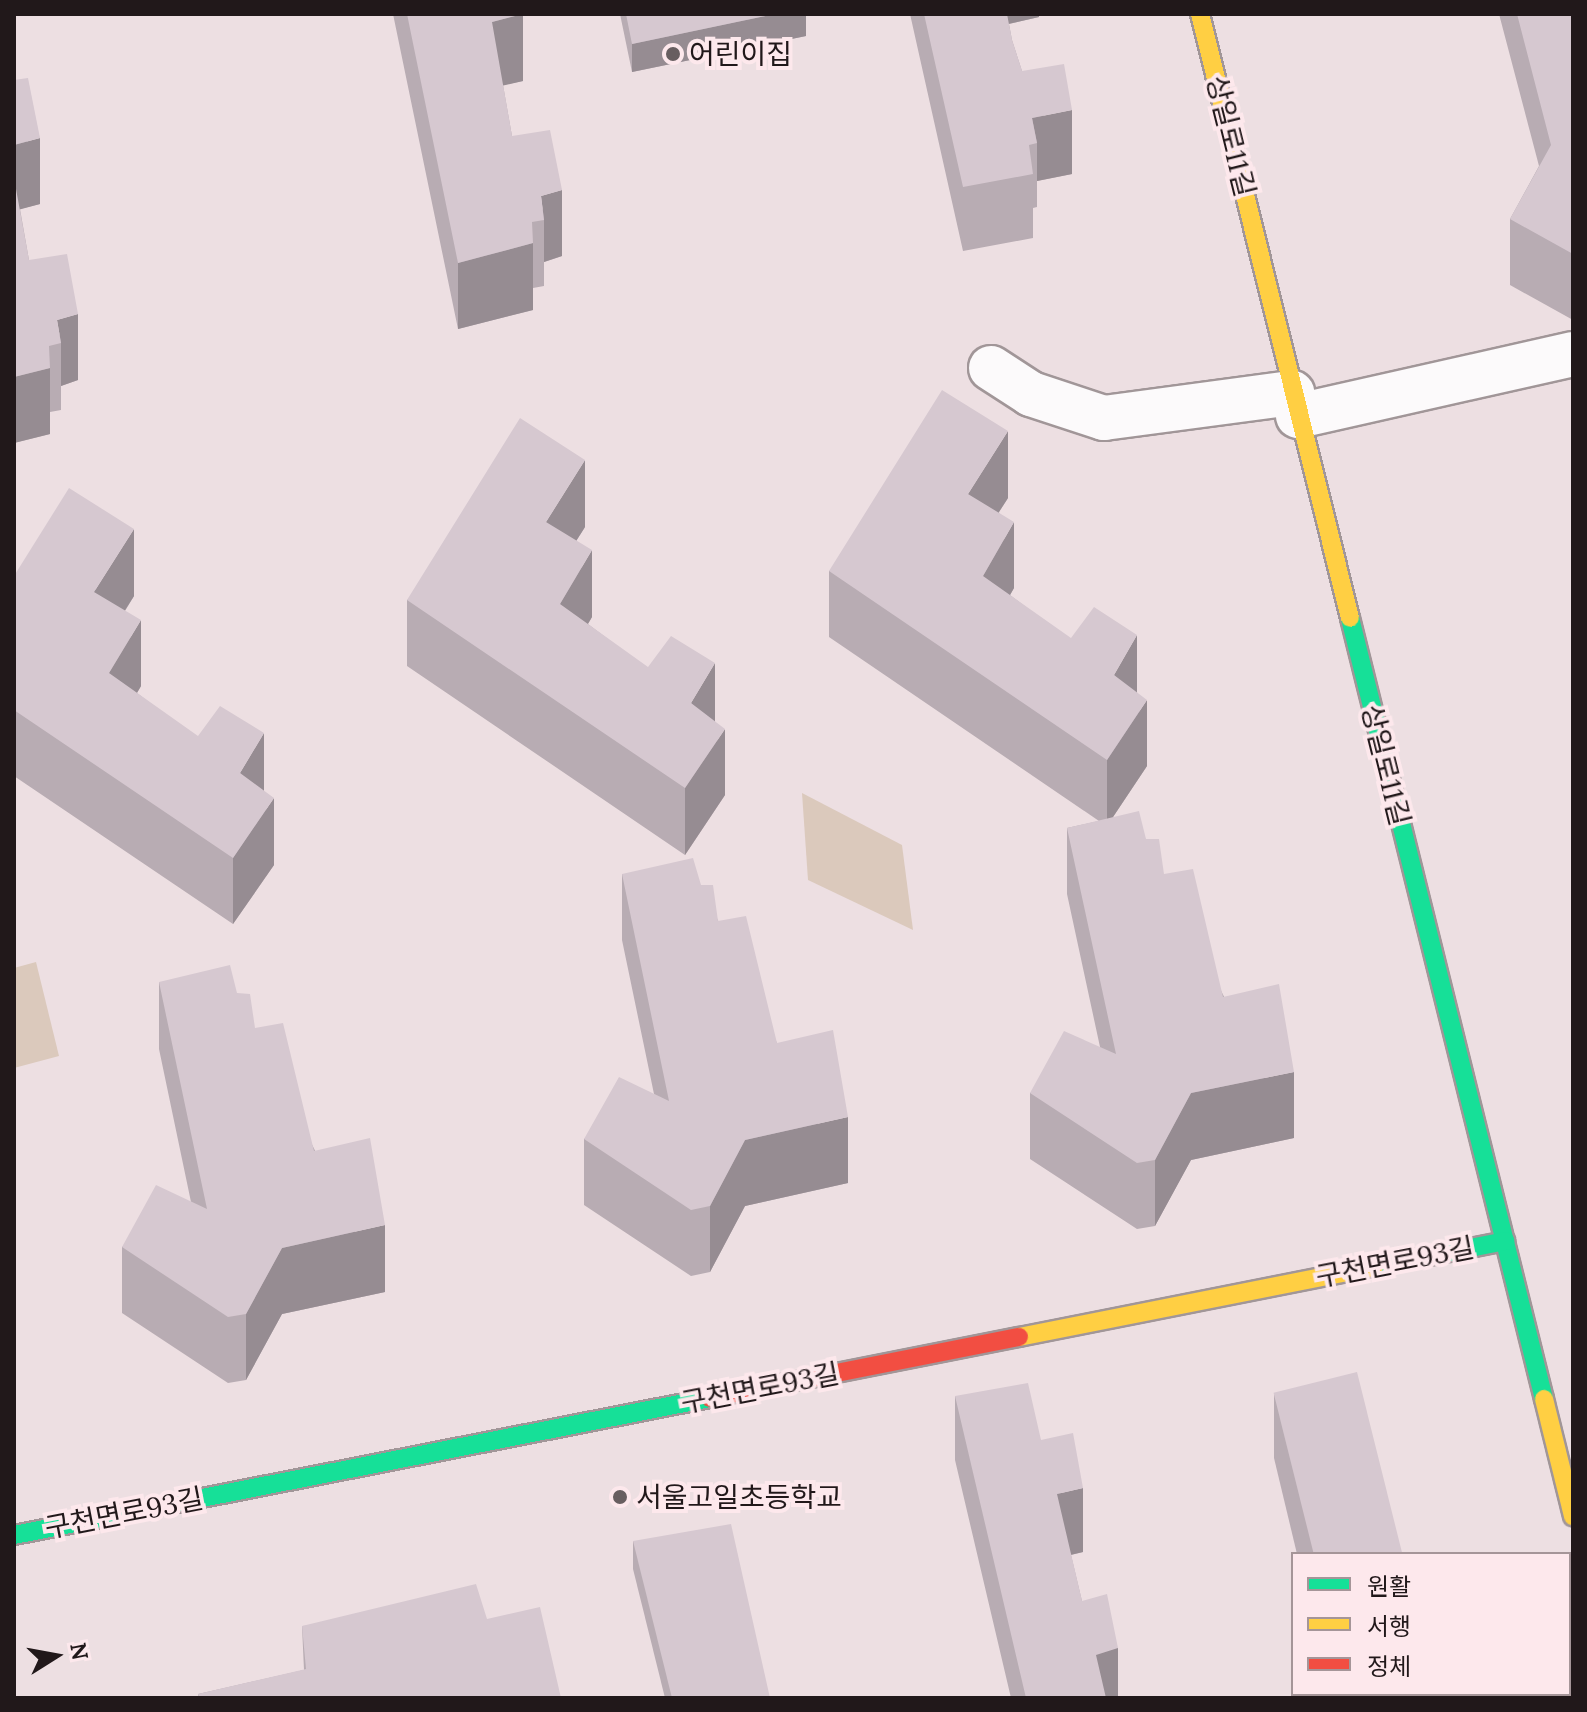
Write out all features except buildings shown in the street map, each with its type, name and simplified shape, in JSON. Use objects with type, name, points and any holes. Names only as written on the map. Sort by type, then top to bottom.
[{"type":"street","name":"상일로11길","points":[[1200,14],[1573,1516]]},
{"type":"street","points":[[991,368],[1031,394],[1104,418],[1295,405],[1573,354]]},
{"type":"street","name":"구천면로93길","points":[[14,1535],[1505,1241]]},
{"type":"shaded area","points":[[802,793],[902,845],[913,930],[808,880]]},
{"type":"shaded area","points":[[36,962],[59,1056],[14,1068],[14,968]]},
{"type":"traffic: fast","points":[[1350,618],[1544,1399]]},
{"type":"traffic: fast","points":[[1374,1267],[1505,1241]]},
{"type":"traffic: fast","points":[[14,1535],[710,1398]]},
{"type":"traffic: slow","points":[[1200,14],[1350,618]]},
{"type":"traffic: slow","points":[[1019,1337],[1374,1267]]},
{"type":"traffic: slow","points":[[1544,1399],[1573,1516]]},
{"type":"traffic: jam","points":[[710,1398],[1019,1337]]},
{"type":"place","name":"어린이집","points":[[673,54]]},
{"type":"place","name":"서울고일초등학교","points":[[620,1497]]}]
